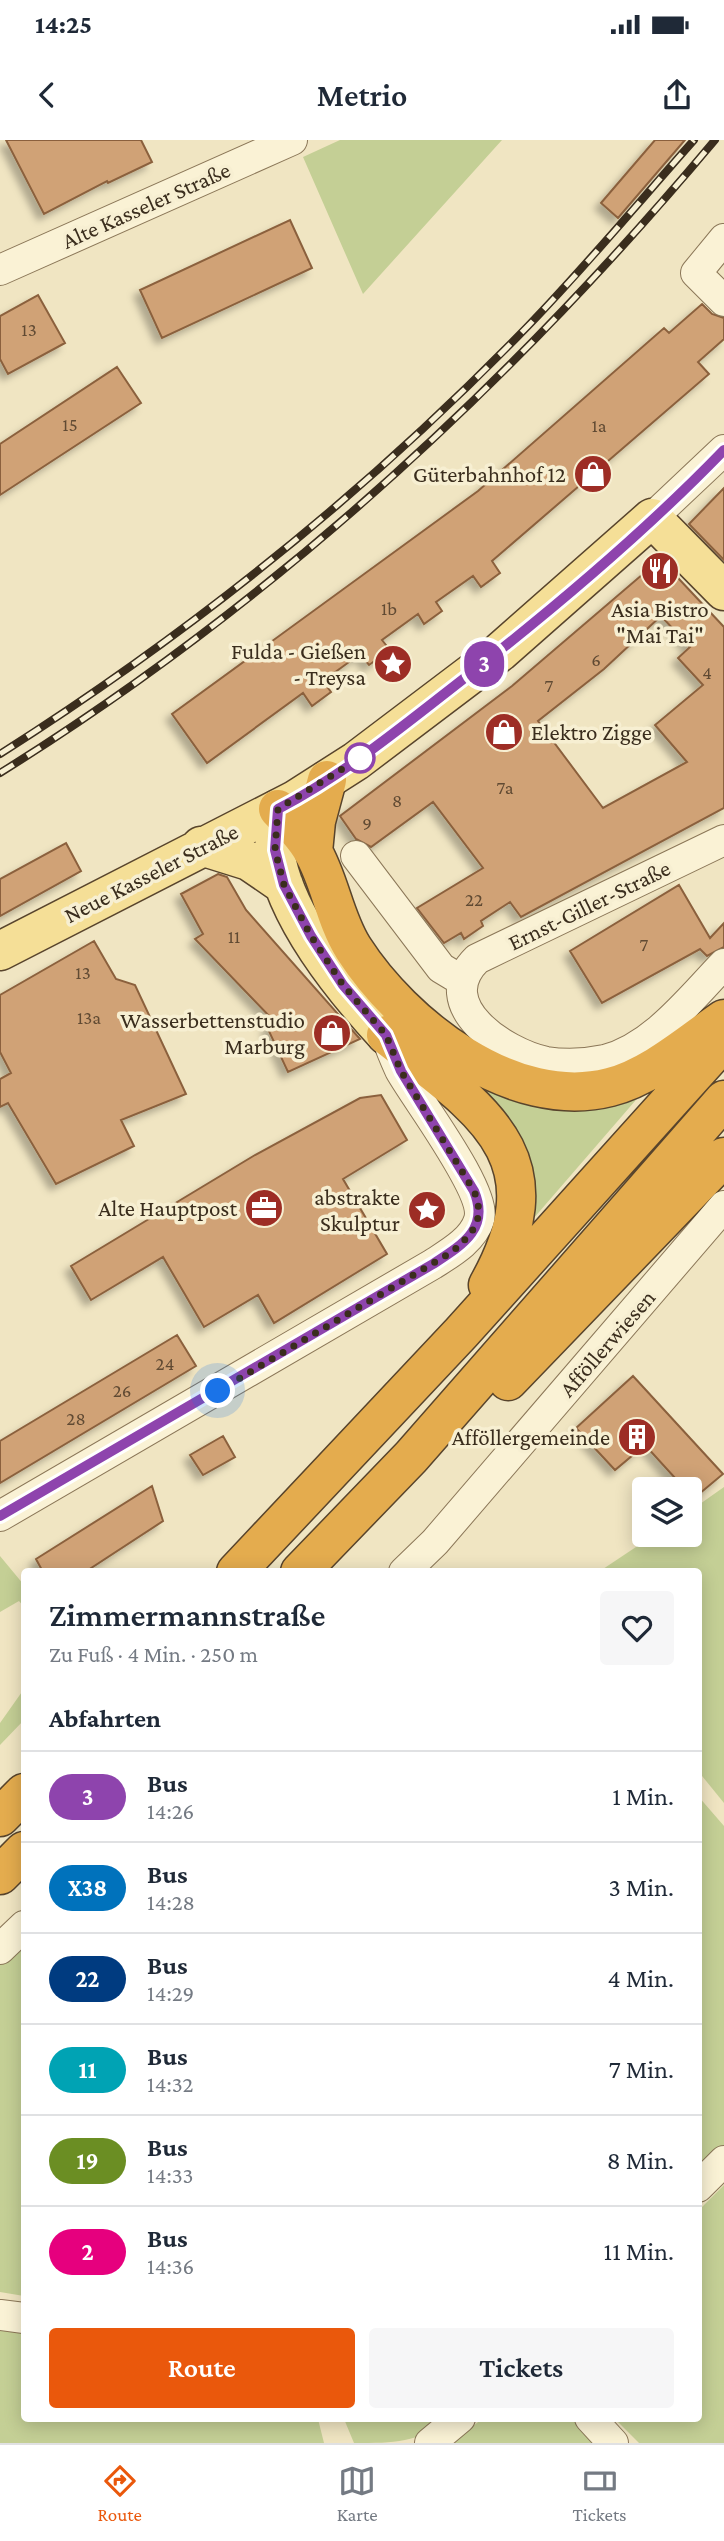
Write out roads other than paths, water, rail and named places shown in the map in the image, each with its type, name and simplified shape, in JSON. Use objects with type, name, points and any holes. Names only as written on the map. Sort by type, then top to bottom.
[{"type":"highway","points":[[313,852],[316,821],[327,780]]},
{"type":"highway","points":[[278,809],[313,852],[338,917],[366,966],[426,1027],[473,1062],[498,1075],[534,1088],[560,1092],[611,1087],[643,1074],[724,1018]]},
{"type":"highway","points":[[386,1035],[488,1121],[506,1150],[514,1170],[517,1210],[505,1252],[461,1332]]},
{"type":"highway","points":[[240,1568],[461,1332],[724,1041]]},
{"type":"highway","points":[[304,1568],[411,1457],[724,1100]]},
{"type":"highway","points":[[411,1457],[476,1415],[724,1157]]},
{"type":"highway","points":[[0,1817],[21,1796]]},
{"type":"highway","points":[[0,1875],[21,1854]]},
{"type":"main road","points":[[652,518],[724,591]]},
{"type":"main road","name":"Neue Kasseler Straße","points":[[0,951],[278,809],[327,780],[500,652],[652,518]]},
{"type":"main road","points":[[278,809],[275,850],[284,885],[330,966],[386,1035]]},
{"type":"main road","points":[[201,846],[250,860],[284,885]]},
{"type":"street","name":"Alte Kasseler Straße","points":[[0,270],[292,140]]},
{"type":"street","points":[[724,239],[696,273],[724,301]]},
{"type":"street","name":"Neue Kasseler Straße","points":[[652,518],[724,450]]},
{"type":"street","name":"Ernst-Giller-Straße","points":[[461,980],[477,959],[724,840]]},
{"type":"street","points":[[356,856],[441,968],[461,980],[466,1006],[475,1023],[495,1041],[544,1061],[573,1065],[606,1059],[635,1047],[662,1027],[724,964]]},
{"type":"street","points":[[0,1516],[433,1264],[469,1236],[480,1213],[474,1191],[401,1071],[386,1035]]},
{"type":"street","name":"Afföllerwiesen","points":[[408,1568],[444,1532],[724,1206]]},
{"type":"street","points":[[0,1949],[21,1929]]},
{"type":"street","points":[[702,2182],[724,2161]]},
{"type":"street","points":[[0,2315],[21,2318]]},
{"type":"street","points":[[430,2443],[455,2422]]},
{"type":"street","points":[[594,2422],[614,2443]]},
{"type":"railway","points":[[0,754],[141,659],[210,608],[342,501],[468,386],[528,326],[694,140]]},
{"type":"railway","points":[[0,773],[101,707],[198,637],[292,563],[383,485],[470,404],[555,319],[715,140]]},
{"type":"place","name":"Güterbahnhof 12","points":[[593,474]]},
{"type":"place","name":"Asia Bistro \"Mai Tai\"","points":[[660,571]]},
{"type":"place","name":"Fulda - Gießen - Treysa","points":[[393,664]]},
{"type":"place","name":"Elektro Zigge","points":[[504,732]]},
{"type":"place","name":"Wasserbettenstudio Marburg","points":[[332,1033]]},
{"type":"place","name":"Alte Hauptpost","points":[[264,1208]]},
{"type":"place","name":"abstrakte Skulptur","points":[[427,1210]]},
{"type":"place","name":"Afföllergemeinde","points":[[637,1437]]}]
